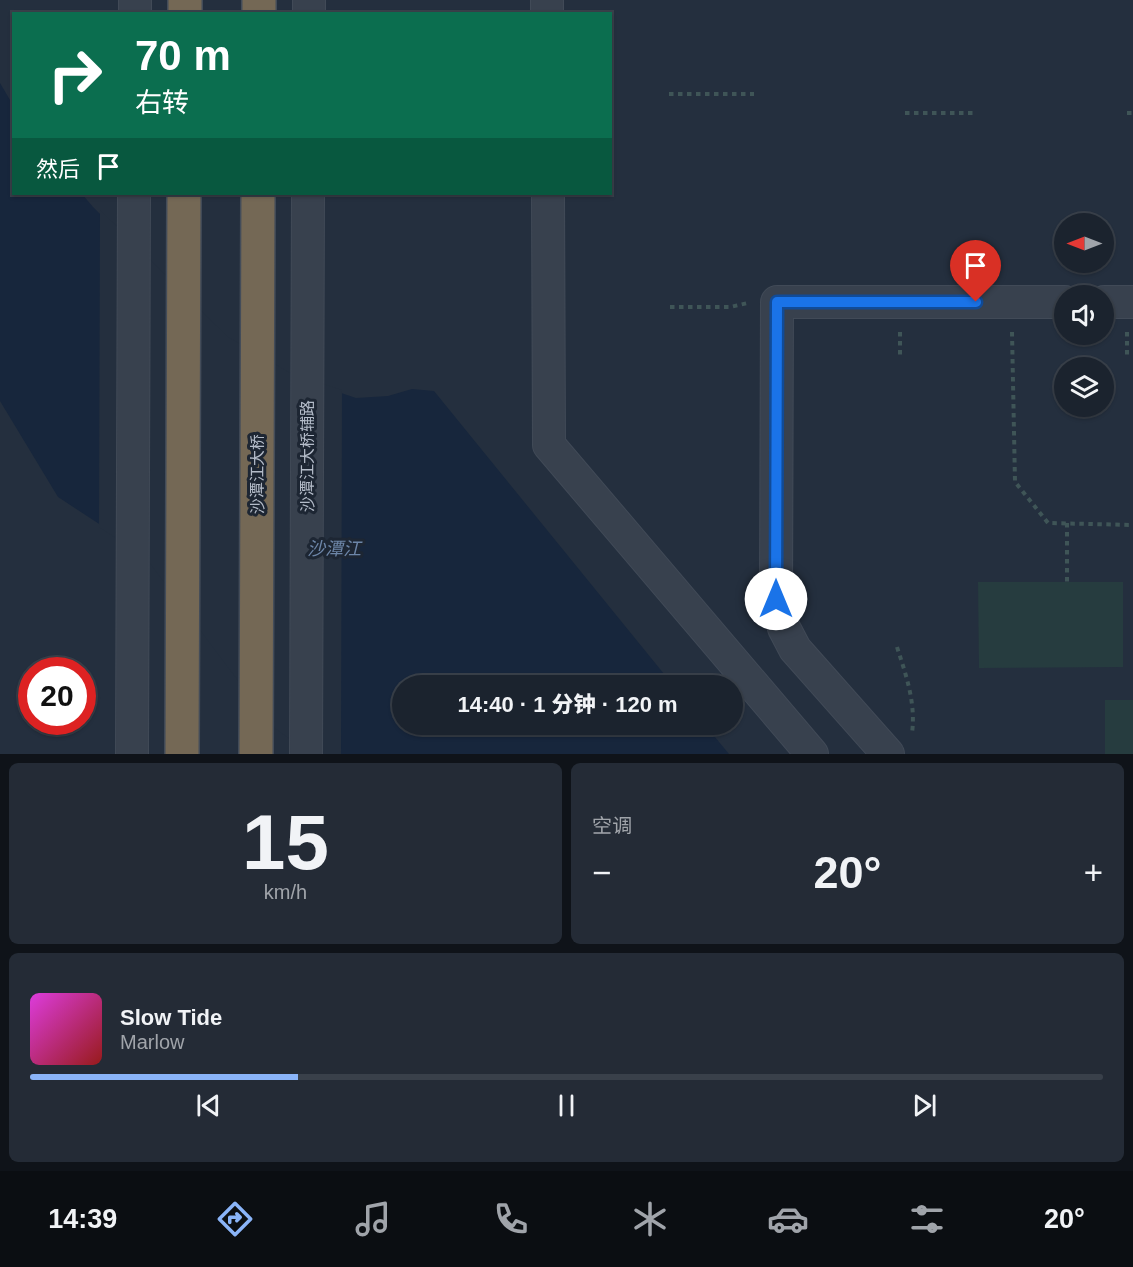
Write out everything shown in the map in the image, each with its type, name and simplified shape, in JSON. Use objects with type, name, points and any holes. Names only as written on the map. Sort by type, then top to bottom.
[{"type":"highway","points":[[183,754],[184,195]]},
{"type":"highway","name":"沙潭江大桥","points":[[256,754],[258,195]]},
{"type":"street","points":[[132,754],[134,195]]},
{"type":"street","name":"沙潭江大桥辅路","points":[[306,754],[308,195]]},
{"type":"street","points":[[548,195],[549,445],[812,754]]},
{"type":"street","points":[[899,745],[795,649],[784,628],[776,599],[777,302],[1054,302]]},
{"type":"street","points":[[1114,302],[1133,302]]},
{"type":"path","points":[[669,94],[754,94]]},
{"type":"path","points":[[905,113],[976,113]]},
{"type":"path","points":[[1127,113],[1133,113]]},
{"type":"path","points":[[670,307],[730,307],[754,302]]},
{"type":"path","points":[[1011,302],[1015,482],[1048,524],[1133,525]]},
{"type":"path","points":[[1067,524],[1067,582]]},
{"type":"path","points":[[897,647],[910,690],[914,719],[899,745]]},
{"type":"green space","points":[[978,582],[1123,582],[1123,667],[979,668]]},
{"type":"green space","points":[[1105,700],[1133,700],[1133,754],[1105,754]]},
{"type":"water","name":"沙潭江","points":[[0,83],[12,103],[12,195],[83,195],[227,340],[291,376],[356,398],[388,396],[412,389],[434,391],[665,675],[392,675],[392,735],[713,735],[729,754],[317,754],[148,556],[58,497],[0,401]]},
{"type":"pier","points":[[100,210],[228,337],[292,374],[342,390],[341,754],[311,754],[273,727],[146,558],[99,527]]},
{"type":"route","points":[[776,599],[777,302],[976,302]]}]
